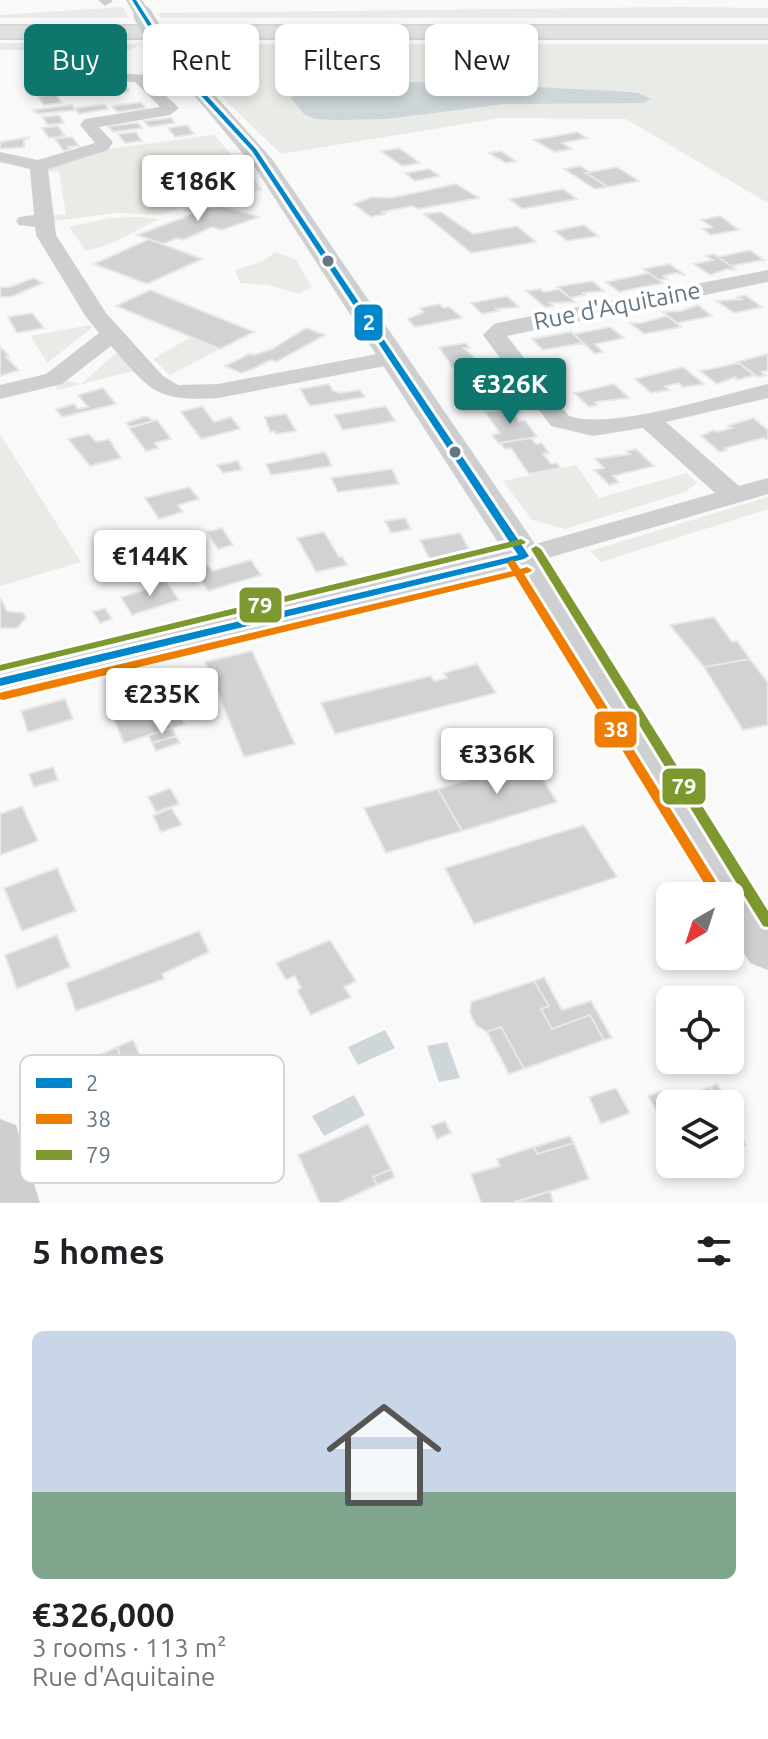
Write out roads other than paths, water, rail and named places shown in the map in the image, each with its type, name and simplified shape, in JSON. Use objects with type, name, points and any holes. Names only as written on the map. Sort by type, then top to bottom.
[{"type":"highway","points":[[0,25],[768,25]]},
{"type":"highway","points":[[0,32],[768,32]]},
{"type":"street","points":[[138,8],[159,43],[251,145],[524,556],[768,949]]},
{"type":"street","points":[[0,157],[39,166],[102,146],[104,142],[88,125],[91,123],[170,110],[139,78],[127,77]]},
{"type":"street","points":[[39,166],[46,235],[105,326],[155,381],[172,391],[218,391],[393,358]]},
{"type":"street","name":"Rue d'Aquitaine","points":[[648,419],[596,429],[574,427],[560,421],[494,338],[495,333],[768,276]]},
{"type":"street","points":[[0,392],[54,379],[105,326]]},
{"type":"street","points":[[648,419],[768,391]]},
{"type":"street","points":[[648,419],[734,495]]},
{"type":"street","points":[[0,682],[524,556],[768,486]]},
{"type":"street","points":[[0,1140],[17,1203]]}]
